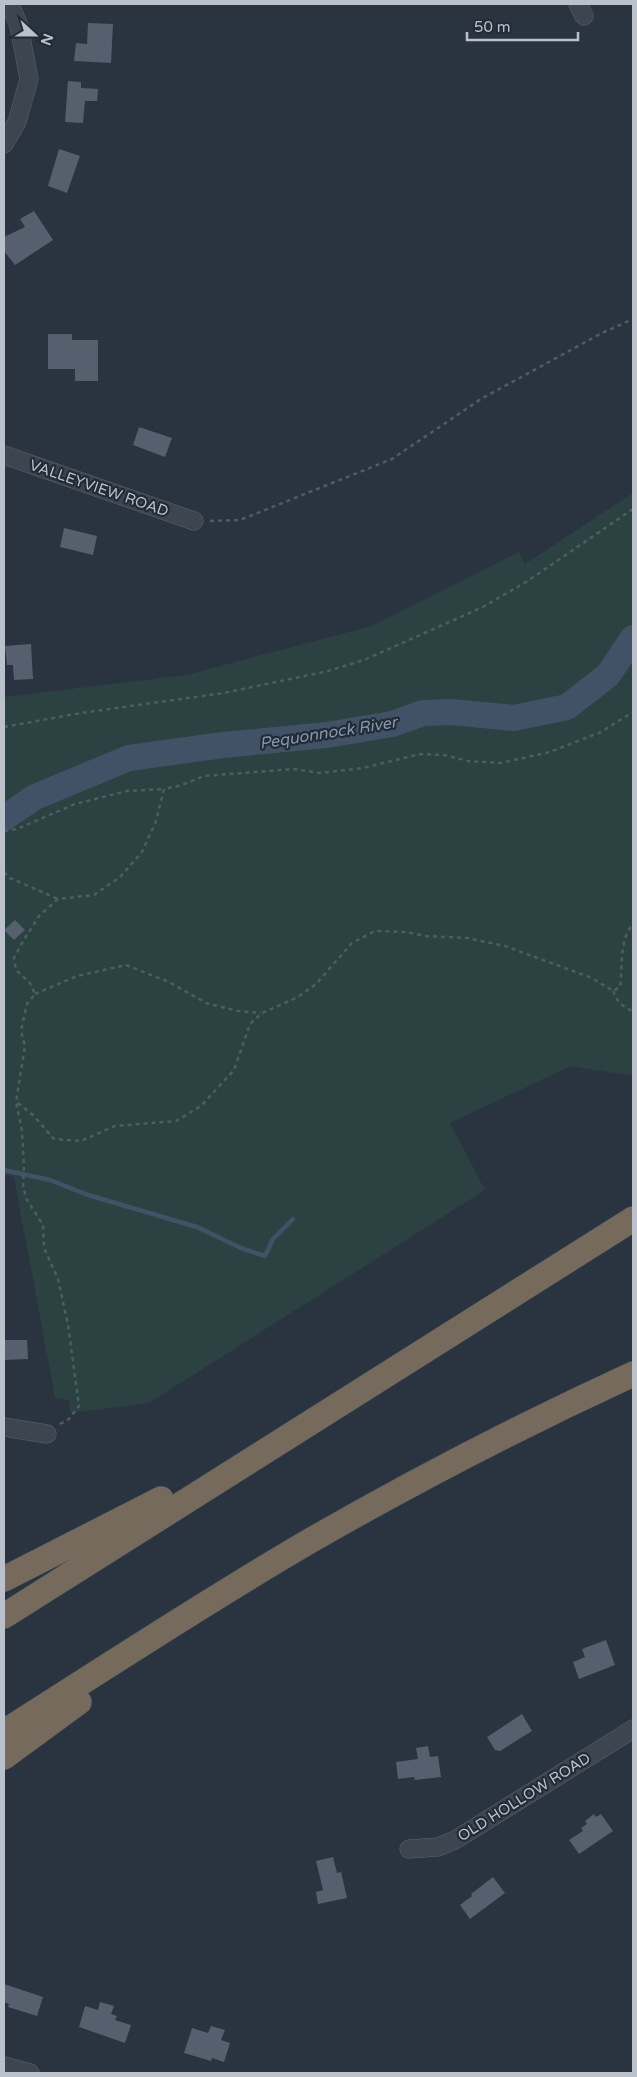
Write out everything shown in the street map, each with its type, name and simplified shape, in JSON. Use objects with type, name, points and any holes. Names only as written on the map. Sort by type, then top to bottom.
[{"type":"highway","points":[[4,1616],[633,1220]]},
{"type":"highway","points":[[4,1732],[260,1571],[346,1520],[448,1464],[549,1413],[633,1374]]},
{"type":"highway","points":[[4,1579],[119,1522],[363,1389]]},
{"type":"highway","points":[[4,1757],[260,1571]]},
{"type":"street","points":[[4,144],[17,122],[29,79],[19,26],[10,4]]},
{"type":"street","name":"VALLEYVIEW ROAD","points":[[4,455],[194,522]]},
{"type":"street","points":[[4,1427],[47,1434]]},
{"type":"street","name":"OLD HOLLOW ROAD","points":[[409,1849],[438,1847],[455,1840],[633,1728]]},
{"type":"street","points":[[4,2066],[30,2073]]},
{"type":"path","points":[[194,522],[240,520],[392,459],[481,399],[602,333],[633,319]]},
{"type":"path","points":[[4,727],[81,713],[224,694],[328,671],[364,660],[483,607],[526,582],[633,509]]},
{"type":"path","points":[[4,831],[17,829],[75,804],[127,792],[164,789],[182,785],[204,776],[294,768],[320,773],[363,768],[420,754],[444,755],[468,761],[501,763],[550,752],[601,732],[633,712]]},
{"type":"path","points":[[4,872],[10,878],[58,899],[94,895],[120,877],[142,852],[156,820],[164,789]]},
{"type":"path","points":[[35,994],[30,983],[16,970],[14,958],[39,916],[58,899]]},
{"type":"path","points":[[613,991],[620,986],[623,960],[622,946],[633,924]]},
{"type":"path","points":[[16,1102],[33,1115],[54,1139],[81,1141],[115,1126],[176,1121],[201,1106],[234,1070],[250,1024],[262,1013],[298,997],[316,984],[352,942],[375,931],[467,938],[505,946],[592,978],[613,991],[619,1003],[633,1012]]},
{"type":"path","points":[[47,1434],[68,1419],[79,1406],[68,1324],[58,1279],[44,1248],[43,1225],[28,1200],[23,1187],[22,1131],[16,1102],[24,1046],[21,1031],[27,1004],[35,994],[77,976],[126,965],[169,982],[206,1003],[238,1011],[262,1013]]},
{"type":"green space","points":[[633,493],[633,1076],[571,1066],[450,1123],[485,1190],[149,1403],[70,1413],[69,1400],[55,1398],[14,1177],[4,1175],[4,697],[186,675],[372,626],[519,552],[525,564]]},
{"type":"building","points":[[88,23],[113,24],[111,63],[74,61],[76,43],[87,44]]},
{"type":"building","points":[[68,81],[81,82],[81,88],[98,89],[97,101],[85,101],[83,123],[65,122]]},
{"type":"building","points":[[59,149],[80,156],[67,193],[48,186]]},
{"type":"building","points":[[34,211],[53,240],[15,265],[4,251],[4,237],[25,227],[20,219]]},
{"type":"building","points":[[48,334],[72,334],[72,340],[98,340],[98,381],[75,381],[75,369],[48,369]]},
{"type":"building","points":[[139,427],[172,438],[165,457],[133,445]]},
{"type":"building","points":[[64,528],[97,536],[93,555],[60,547]]},
{"type":"building","points":[[31,644],[33,679],[14,680],[13,665],[7,665],[5,646]]},
{"type":"building","points":[[15,920],[25,930],[14,940],[4,930]]},
{"type":"building","points":[[4,1340],[27,1340],[28,1359],[4,1360]]},
{"type":"building","points":[[606,1640],[615,1665],[579,1679],[573,1662],[585,1657],[582,1649]]},
{"type":"building","points":[[522,1714],[532,1731],[500,1751],[495,1750],[487,1737]]},
{"type":"building","points":[[428,1746],[430,1757],[438,1756],[441,1777],[415,1780],[414,1777],[398,1779],[396,1762],[418,1759],[416,1748]]},
{"type":"building","points":[[594,1814],[596,1817],[601,1814],[613,1831],[579,1854],[569,1840],[583,1831],[581,1828],[587,1824],[585,1821]]},
{"type":"building","points":[[333,1857],[337,1873],[341,1872],[347,1898],[318,1904],[316,1892],[323,1890],[316,1861]]},
{"type":"building","points":[[493,1877],[505,1893],[470,1919],[460,1905]]},
{"type":"building","points":[[4,1984],[43,1997],[37,2016],[8,2007],[9,2004],[4,2002]]},
{"type":"building","points":[[100,2002],[114,2006],[111,2014],[117,2016],[115,2020],[131,2025],[125,2043],[79,2027],[85,2006],[98,2010]]},
{"type":"building","points":[[211,2026],[225,2030],[221,2040],[230,2043],[224,2062],[212,2058],[211,2061],[184,2053],[192,2028],[208,2033]]},
{"type":"waterway","name":"Pequonnock River","points":[[4,818],[35,797],[129,758],[223,745],[327,735],[392,724],[423,713],[451,712],[514,718],[567,707],[608,675],[633,638]]},
{"type":"waterway","points":[[4,1170],[50,1180],[88,1195],[197,1227],[241,1248],[265,1256],[273,1239],[293,1219]]}]
